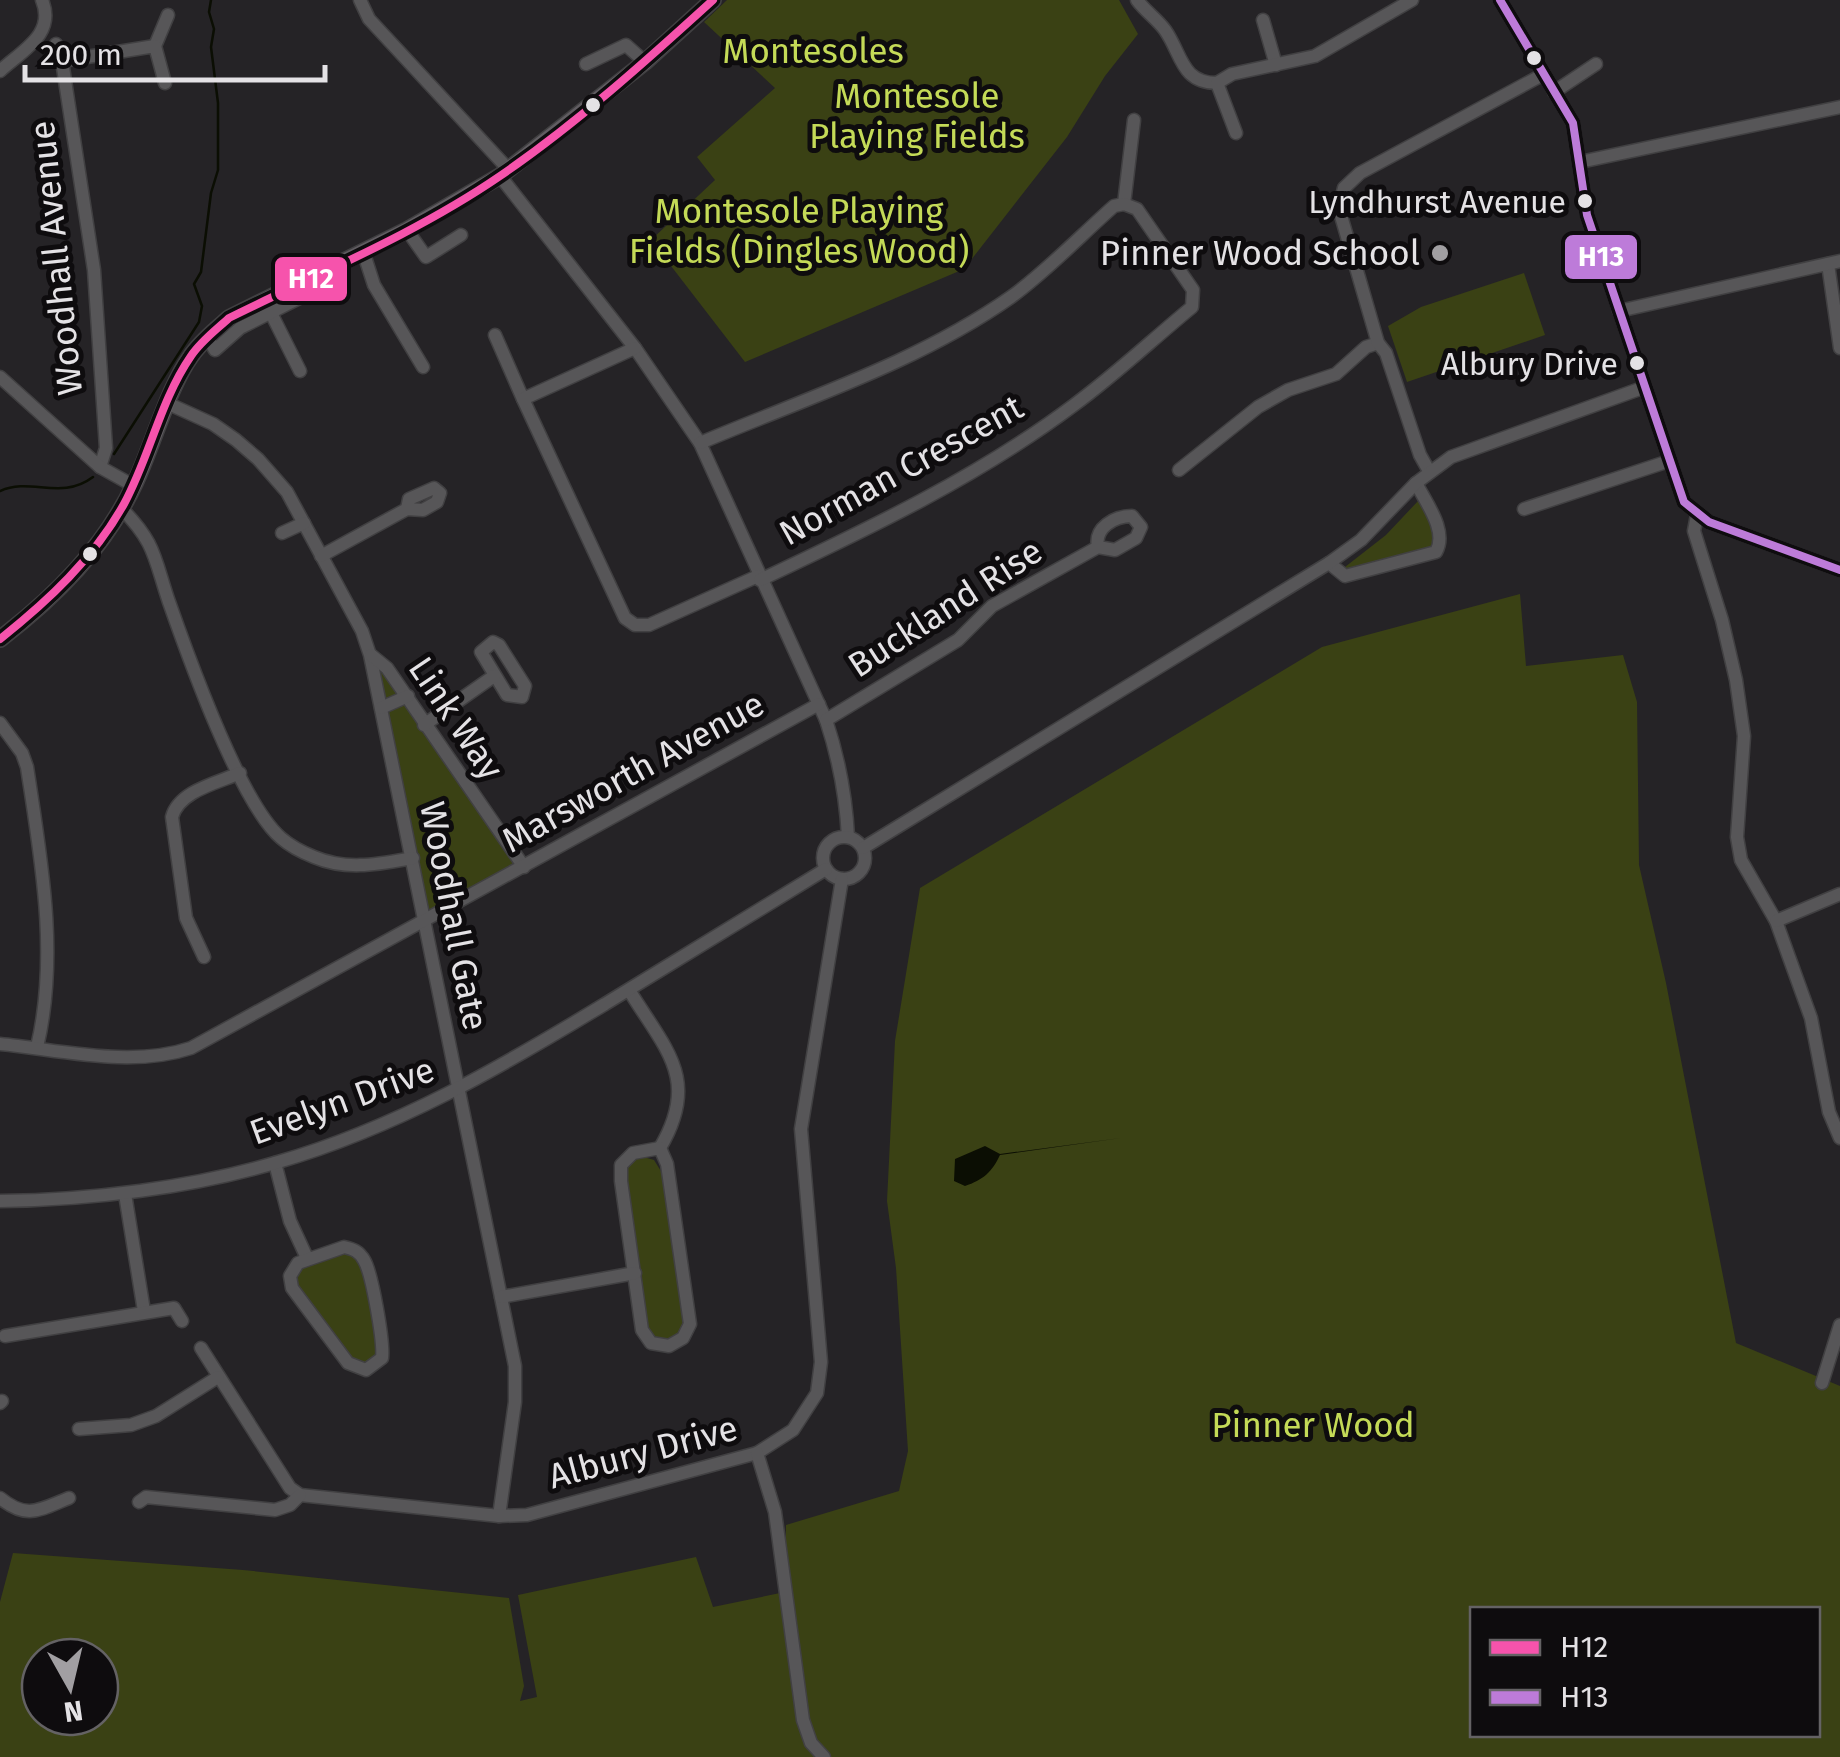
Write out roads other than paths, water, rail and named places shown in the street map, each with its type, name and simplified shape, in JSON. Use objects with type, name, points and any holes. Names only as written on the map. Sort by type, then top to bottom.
[{"type":"main road","points":[[4,628],[62,586],[96,550],[134,486],[189,358],[207,337],[229,318],[407,230],[505,173],[645,62],[709,1]]},
{"type":"street","points":[[0,71],[44,31],[47,18],[42,0]]},
{"type":"street","points":[[360,0],[377,29],[505,173],[700,443],[826,720],[846,798],[848,837]]},
{"type":"street","points":[[1137,0],[1162,26],[1188,73],[1202,83],[1315,56],[1412,0]]},
{"type":"street","points":[[1500,0],[1572,124],[1587,215],[1684,502],[1696,516],[1840,570]]},
{"type":"street","points":[[165,83],[155,46],[168,15]]},
{"type":"street","points":[[1264,20],[1276,65]]},
{"type":"street","name":"Woodhall Avenue","points":[[56,44],[62,61],[94,270],[106,448],[100,467]]},
{"type":"street","points":[[586,64],[626,45],[645,62]]},
{"type":"street","points":[[62,61],[155,46]]},
{"type":"street","points":[[1554,92],[1596,64]]},
{"type":"street","points":[[1430,471],[1420,456],[1386,353],[1378,343],[1339,209],[1344,188],[1360,173],[1544,74]]},
{"type":"street","points":[[1218,82],[1236,133]]},
{"type":"street","points":[[1580,162],[1840,107]]},
{"type":"street","points":[[700,443],[886,366],[954,333],[1014,296],[1114,206],[1124,204],[1129,124]]},
{"type":"street","name":"Norman Crescent","points":[[523,398],[625,618],[634,625],[649,625],[841,542],[988,464],[1074,405],[1192,306],[1193,290],[1138,209],[1124,204]]},
{"type":"street","points":[[407,230],[426,258],[461,235]]},
{"type":"street","points":[[363,251],[374,285],[422,367]]},
{"type":"street","points":[[1619,311],[1834,263],[1840,348]]},
{"type":"street","points":[[207,337],[215,350],[240,328],[322,287],[317,274]]},
{"type":"street","points":[[271,312],[300,370]]},
{"type":"street","points":[[495,335],[523,398],[635,348]]},
{"type":"street","points":[[1179,470],[1258,407],[1288,390],[1336,374],[1366,347],[1378,343]]},
{"type":"street","points":[[0,377],[100,467],[134,486]]},
{"type":"street","points":[[864,848],[1329,563],[1372,531],[1430,471],[1479,446],[1645,387]]},
{"type":"street","name":"Woodhall Gate","points":[[169,404],[212,424],[258,459],[287,492],[362,631],[370,654],[515,1366],[515,1402],[499,1516]]},
{"type":"street","points":[[1524,509],[1668,461]]},
{"type":"street","points":[[1329,563],[1345,576],[1436,552],[1440,532],[1416,483]]},
{"type":"street","points":[[121,508],[150,540],[207,701],[257,808],[280,838],[313,857],[338,864],[363,866],[413,858]]},
{"type":"street","points":[[321,556],[407,509]]},
{"type":"street","points":[[1696,516],[1694,531],[1722,620],[1742,726],[1743,771],[1736,837],[1741,860],[1776,921],[1811,1018],[1829,1112],[1840,1138]]},
{"type":"street","points":[[282,532],[304,523]]},
{"type":"street","name":"Buckland Rise","points":[[826,720],[958,640],[992,606],[1098,547]]},
{"type":"street","name":"Link Way","points":[[370,654],[387,668],[408,696],[424,725],[524,867]]},
{"type":"street","points":[[424,725],[494,676]]},
{"type":"street","points":[[381,708],[408,696]]},
{"type":"street","name":"Marsworth Avenue","points":[[0,1044],[132,1057],[172,1054],[220,1032],[818,704]]},
{"type":"street","points":[[0,723],[22,753],[27,767],[44,890],[47,982],[37,1048]]},
{"type":"street","points":[[204,957],[186,918],[172,817],[174,806],[183,798],[240,773]]},
{"type":"street","points":[[848,837],[864,848],[864,867],[855,877],[842,879],[826,869],[825,848],[834,839],[848,837]]},
{"type":"street","name":"Evelyn Drive","points":[[0,1201],[125,1194],[276,1163],[343,1140],[459,1090],[826,869]]},
{"type":"street","name":"Albury Drive","points":[[300,1495],[499,1516],[527,1515],[757,1453],[793,1430],[817,1393],[821,1362],[801,1129],[842,879]]},
{"type":"street","points":[[1776,921],[1840,894]]},
{"type":"street","points":[[629,990],[674,1063],[680,1092],[675,1122],[660,1148],[633,1153],[621,1166],[620,1181],[642,1330],[651,1343],[669,1346],[683,1338],[690,1324],[666,1164],[660,1148]]},
{"type":"street","points":[[276,1163],[290,1221],[307,1258]]},
{"type":"street","points":[[125,1194],[144,1311]]},
{"type":"street","points":[[344,1247],[356,1250],[366,1262],[383,1349],[376,1366],[366,1370],[348,1363],[292,1288],[290,1276],[298,1263],[307,1258],[344,1247]]},
{"type":"street","points":[[501,1297],[634,1273]]},
{"type":"street","points":[[5,1336],[174,1308],[182,1321]]},
{"type":"street","points":[[1822,1383],[1840,1325]]},
{"type":"street","points":[[139,1502],[146,1497],[275,1510],[290,1505],[300,1495],[290,1488],[201,1348]]},
{"type":"street","points":[[78,1429],[131,1425],[156,1416],[218,1377]]},
{"type":"street","points":[[757,1453],[775,1512],[803,1720],[811,1744],[824,1757]]},
{"type":"street","points":[[0,1498],[27,1512],[68,1498]]},
{"type":"waterway","points":[[114,454],[199,322],[202,306],[194,284],[201,272],[211,193],[218,170],[211,0]]},
{"type":"waterway","points":[[0,491],[23,486],[69,487],[93,477]]},
{"type":"place","name":"Lyndhurst Avenue","points":[[1585,201]]},
{"type":"place","name":"Pinner Wood School","points":[[1440,253]]},
{"type":"place","name":"Albury Drive","points":[[1637,363]]},
{"type":"park label","name":"Montesoles","points":[[813,51]]},
{"type":"park label","name":"Montesole Playing Fields","points":[[917,116]]},
{"type":"park label","name":"Montesole Playing Fields (Dingles Wood)","points":[[799,231]]},
{"type":"park label","name":"Pinner Wood","points":[[1313,1425]]}]
